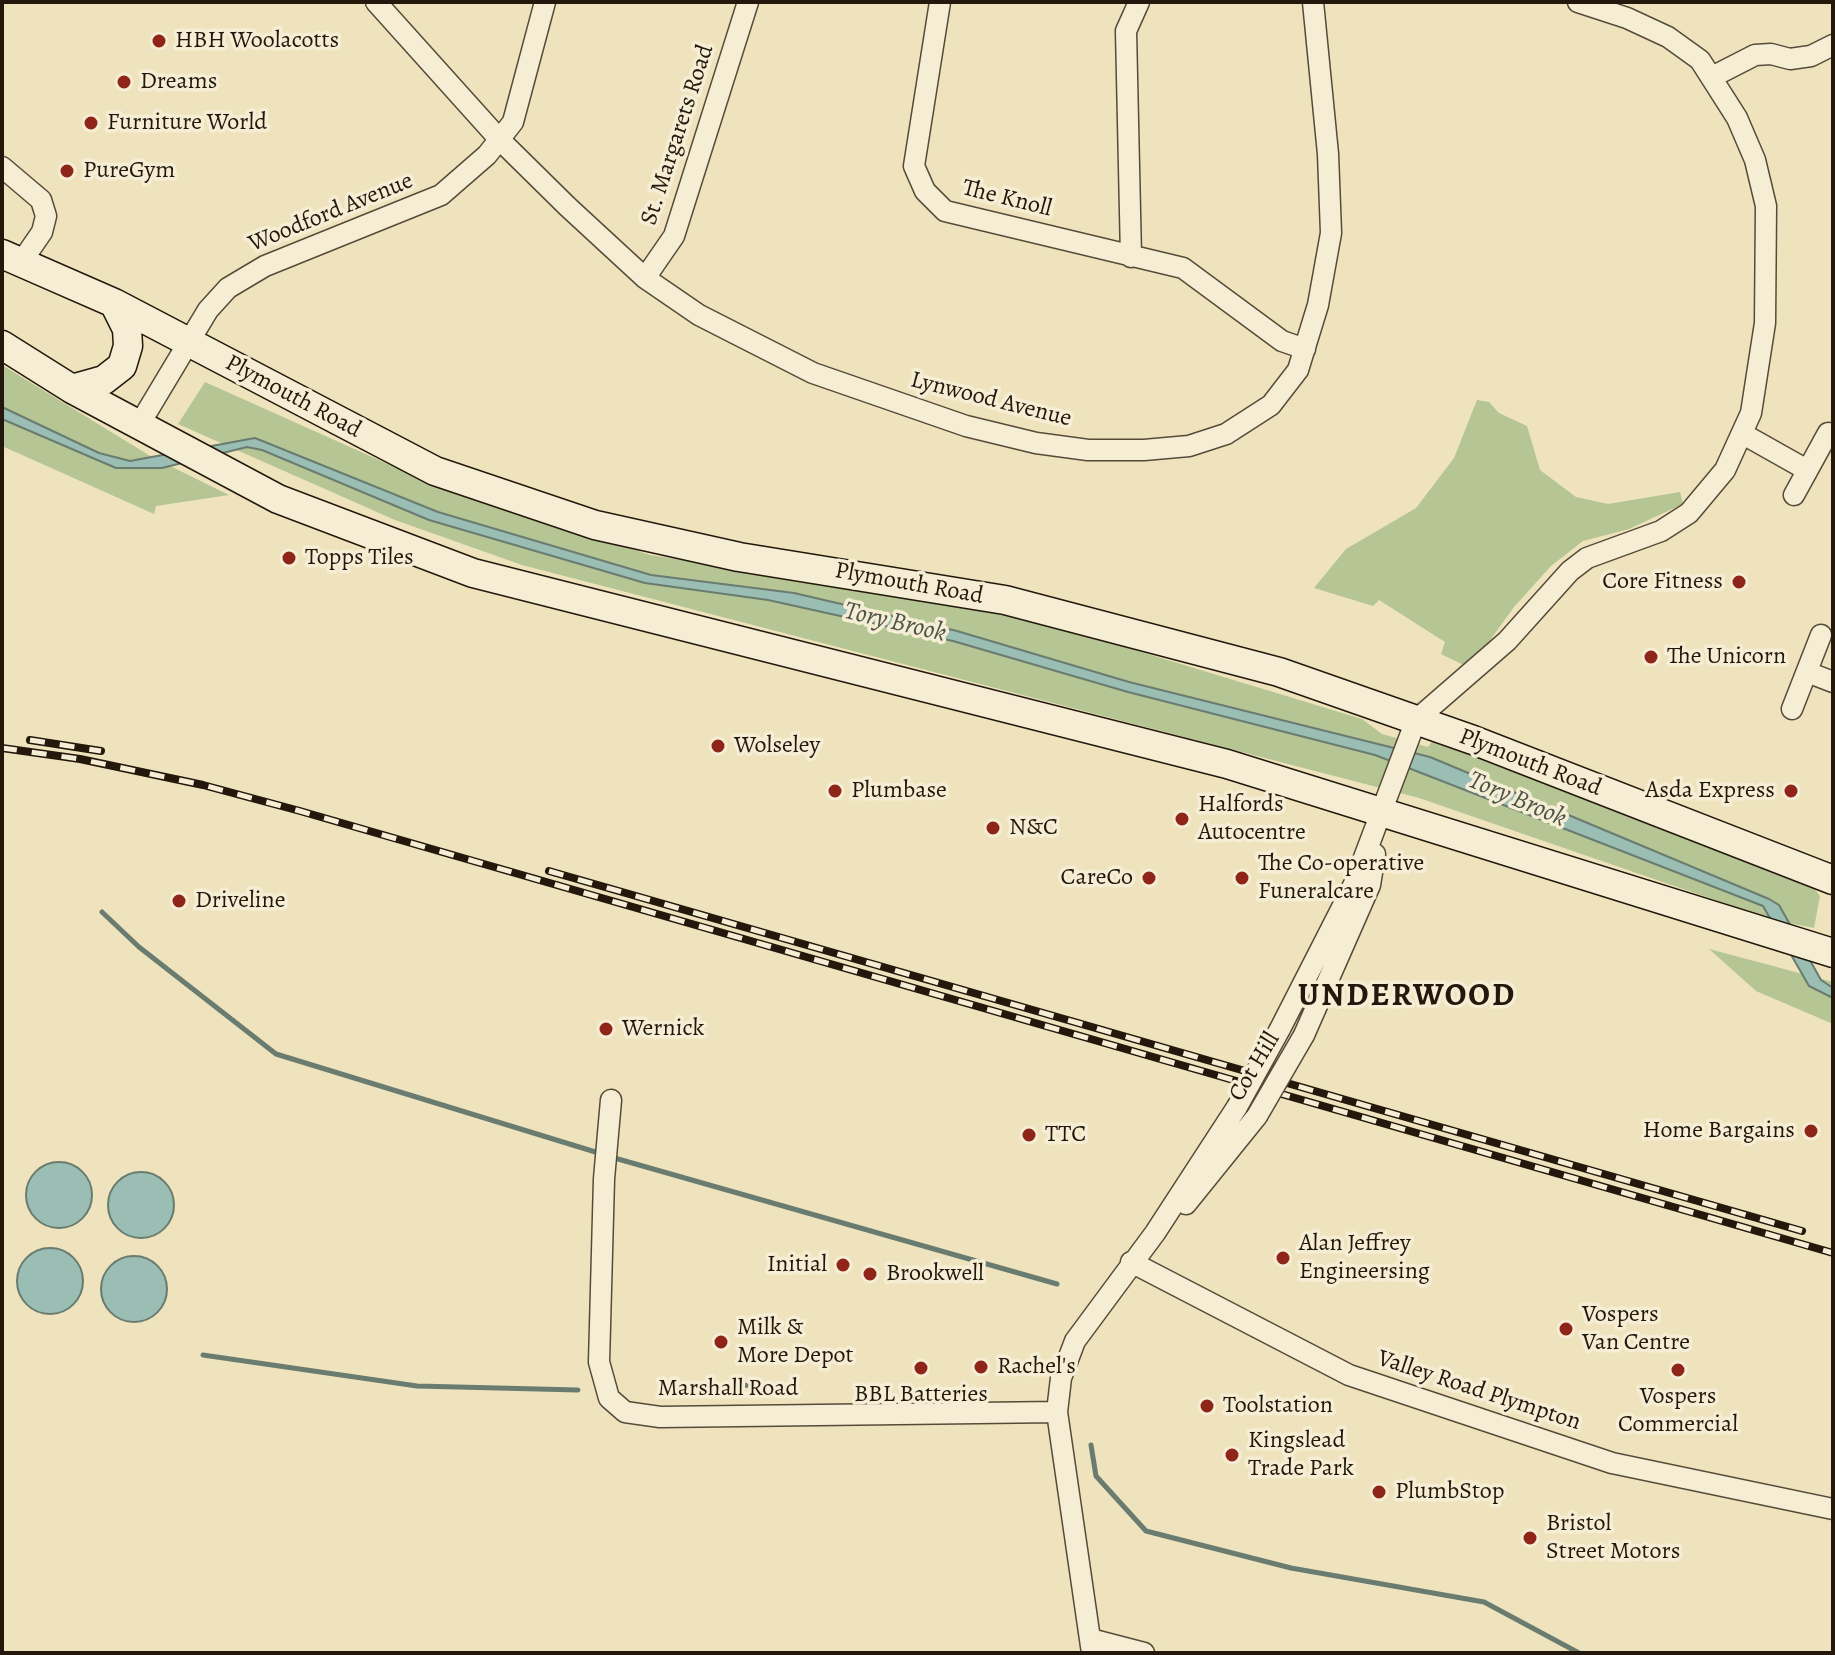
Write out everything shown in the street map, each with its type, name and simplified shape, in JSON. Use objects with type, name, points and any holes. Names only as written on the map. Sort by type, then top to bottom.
[{"type":"main road","name":"Plymouth Road","points":[[12,258],[114,303],[435,471],[595,525],[739,557],[1005,600],[1279,672],[1412,733],[1833,880]]},
{"type":"main road","points":[[72,389],[104,380],[122,366],[128,346],[127,329],[114,303]]},
{"type":"main road","points":[[2,345],[72,389],[278,499],[473,573],[1227,764],[1820,949]]},
{"type":"street","name":"Lynwood Avenue","points":[[376,2],[500,140],[645,278],[699,315],[813,373],[966,426],[1036,443],[1088,450],[1189,446],[1226,434],[1271,405],[1288,387],[1305,349],[1325,274],[1331,233],[1328,154],[1313,2]]},
{"type":"street","name":"Woodford Avenue","points":[[139,425],[208,310],[228,288],[265,266],[412,210],[441,195],[500,140],[513,122],[545,2]]},
{"type":"street","name":"St. Margarets Road","points":[[645,278],[674,236],[748,2]]},
{"type":"street","name":"The Knoll","points":[[940,2],[914,166],[925,191],[945,211],[1183,268],[1282,341],[1305,349]]},
{"type":"street","points":[[1412,733],[1507,641],[1578,565],[1607,549],[1661,531],[1689,513],[1725,470],[1743,434],[1758,387],[1765,323],[1766,206],[1755,160],[1737,118],[1712,77],[1690,52],[1630,10],[1578,2]]},
{"type":"street","points":[[1131,257],[1126,31],[1133,3]]},
{"type":"street","points":[[1712,77],[1755,55],[1790,59],[1811,56],[1833,45]]},
{"type":"street","points":[[2,167],[41,200],[46,216],[42,232],[12,258]]},
{"type":"street","points":[[1794,495],[1828,433]]},
{"type":"street","points":[[1743,434],[1807,470]]},
{"type":"street","points":[[1792,709],[1821,635]]},
{"type":"street","points":[[1807,672],[1833,682]]},
{"type":"street","name":"Cot Hill","points":[[1091,1646],[1057,1412],[1061,1378],[1075,1341],[1155,1233],[1237,1107],[1280,1029],[1354,884],[1412,733]]},
{"type":"street","name":"Cot Hill","points":[[1155,1233],[1189,1201],[1257,1116],[1304,1035],[1370,885],[1383,811]]},
{"type":"street","name":"Marshall Road","points":[[611,1100],[604,1179],[599,1362],[609,1398],[625,1412],[660,1417],[1057,1412]]},
{"type":"street","name":"Valley Road Plympton","points":[[1131,1262],[1349,1375],[1612,1463],[1833,1509]]},
{"type":"street","points":[[1091,1646],[1144,1653]]},
{"type":"green space","points":[[2,365],[152,457],[229,495],[156,506],[154,514],[2,446]]},
{"type":"green space","points":[[205,382],[419,478],[650,555],[957,602],[1036,620],[1362,719],[1382,734],[1428,747],[1433,740],[1814,888],[1820,896],[1814,928],[1770,919],[1419,798],[522,565],[395,520],[178,424]]},
{"type":"green space","points":[[1477,400],[1489,402],[1499,413],[1527,426],[1540,470],[1576,497],[1608,504],[1680,492],[1683,504],[1629,529],[1583,541],[1551,566],[1514,607],[1470,668],[1441,654],[1445,642],[1379,600],[1373,606],[1314,588],[1346,549],[1416,508],[1454,458]]},
{"type":"green space","points":[[1709,949],[1833,982],[1833,1024],[1756,991]]},
{"type":"water","name":"Tory Brook","points":[[2,407],[99,453],[130,461],[255,438],[438,512],[651,575],[794,593],[957,631],[1129,682],[1430,757],[1769,899],[1779,905],[1821,980],[1833,988],[1833,998],[1809,986],[1763,906],[1375,755],[1128,692],[953,641],[768,600],[645,583],[429,520],[262,450],[247,447],[162,468],[116,468],[2,419]]},
{"type":"water","points":[[65,1162],[83,1171],[90,1182],[90,1208],[83,1219],[72,1226],[53,1228],[35,1219],[28,1208],[26,1189],[35,1171],[46,1164]]},
{"type":"water","points":[[147,1172],[165,1181],[172,1192],[172,1218],[165,1229],[154,1236],[135,1238],[122,1233],[113,1224],[108,1199],[113,1186],[122,1177]]},
{"type":"water","points":[[56,1248],[74,1257],[81,1268],[81,1294],[74,1305],[63,1312],[44,1314],[26,1305],[19,1294],[17,1275],[26,1257],[37,1250]]},
{"type":"water","points":[[140,1256],[158,1265],[165,1276],[165,1302],[158,1313],[147,1320],[128,1322],[110,1313],[103,1302],[101,1283],[110,1265],[121,1258]]},
{"type":"waterway","points":[[102,912],[139,947],[276,1054],[602,1154]]},
{"type":"waterway","points":[[611,1157],[1057,1284]]},
{"type":"waterway","points":[[203,1355],[417,1386],[578,1390]]},
{"type":"waterway","points":[[677,1387],[756,1385]]},
{"type":"waterway","points":[[1091,1445],[1096,1476],[1146,1531],[1291,1568],[1484,1602],[1579,1653]]},
{"type":"railway","points":[[30,740],[101,751]]},
{"type":"railway","points":[[2,748],[80,759],[203,785],[300,811],[1833,1253]]},
{"type":"railway","points":[[549,871],[1802,1231]]},
{"type":"place","name":"HBH Woolacotts","points":[[159,41]]},
{"type":"place","name":"Dreams","points":[[124,82]]},
{"type":"place","name":"Furniture World","points":[[91,123]]},
{"type":"place","name":"PureGym","points":[[67,171]]},
{"type":"place","name":"Topps Tiles","points":[[289,558]]},
{"type":"place","name":"Core Fitness","points":[[1739,582]]},
{"type":"place","name":"The Unicorn","points":[[1651,657]]},
{"type":"place","name":"Wolseley","points":[[718,746]]},
{"type":"place","name":"Plumbase","points":[[835,791]]},
{"type":"place","name":"Asda Express","points":[[1791,791]]},
{"type":"place","name":"Halfords Autocentre","points":[[1182,819]]},
{"type":"place","name":"N&C","points":[[993,828]]},
{"type":"place","name":"CareCo","points":[[1149,878]]},
{"type":"place","name":"The Co-operative Funeralcare","points":[[1242,878]]},
{"type":"place","name":"Driveline","points":[[179,901]]},
{"type":"place","name":"Wernick","points":[[606,1029]]},
{"type":"place","name":"Home Bargains","points":[[1811,1131]]},
{"type":"place","name":"TTC","points":[[1029,1135]]},
{"type":"place","name":"Alan Jeffrey Engineersing","points":[[1283,1258]]},
{"type":"place","name":"Initial","points":[[843,1265]]},
{"type":"place","name":"Brookwell","points":[[870,1274]]},
{"type":"place","name":"Vospers Van Centre","points":[[1566,1329]]},
{"type":"place","name":"Milk & More Depot","points":[[721,1342]]},
{"type":"place","name":"Rachel's","points":[[981,1367]]},
{"type":"place","name":"BBL Batteries","points":[[921,1368]]},
{"type":"place","name":"Vospers Commercial","points":[[1678,1370]]},
{"type":"place","name":"Toolstation","points":[[1207,1406]]},
{"type":"place","name":"Kingslead Trade Park","points":[[1232,1455]]},
{"type":"place","name":"PlumbStop","points":[[1379,1492]]},
{"type":"place","name":"Bristol Street Motors","points":[[1530,1538]]},
{"type":"district","name":"UNDERWOOD","points":[[1407,997]]}]
